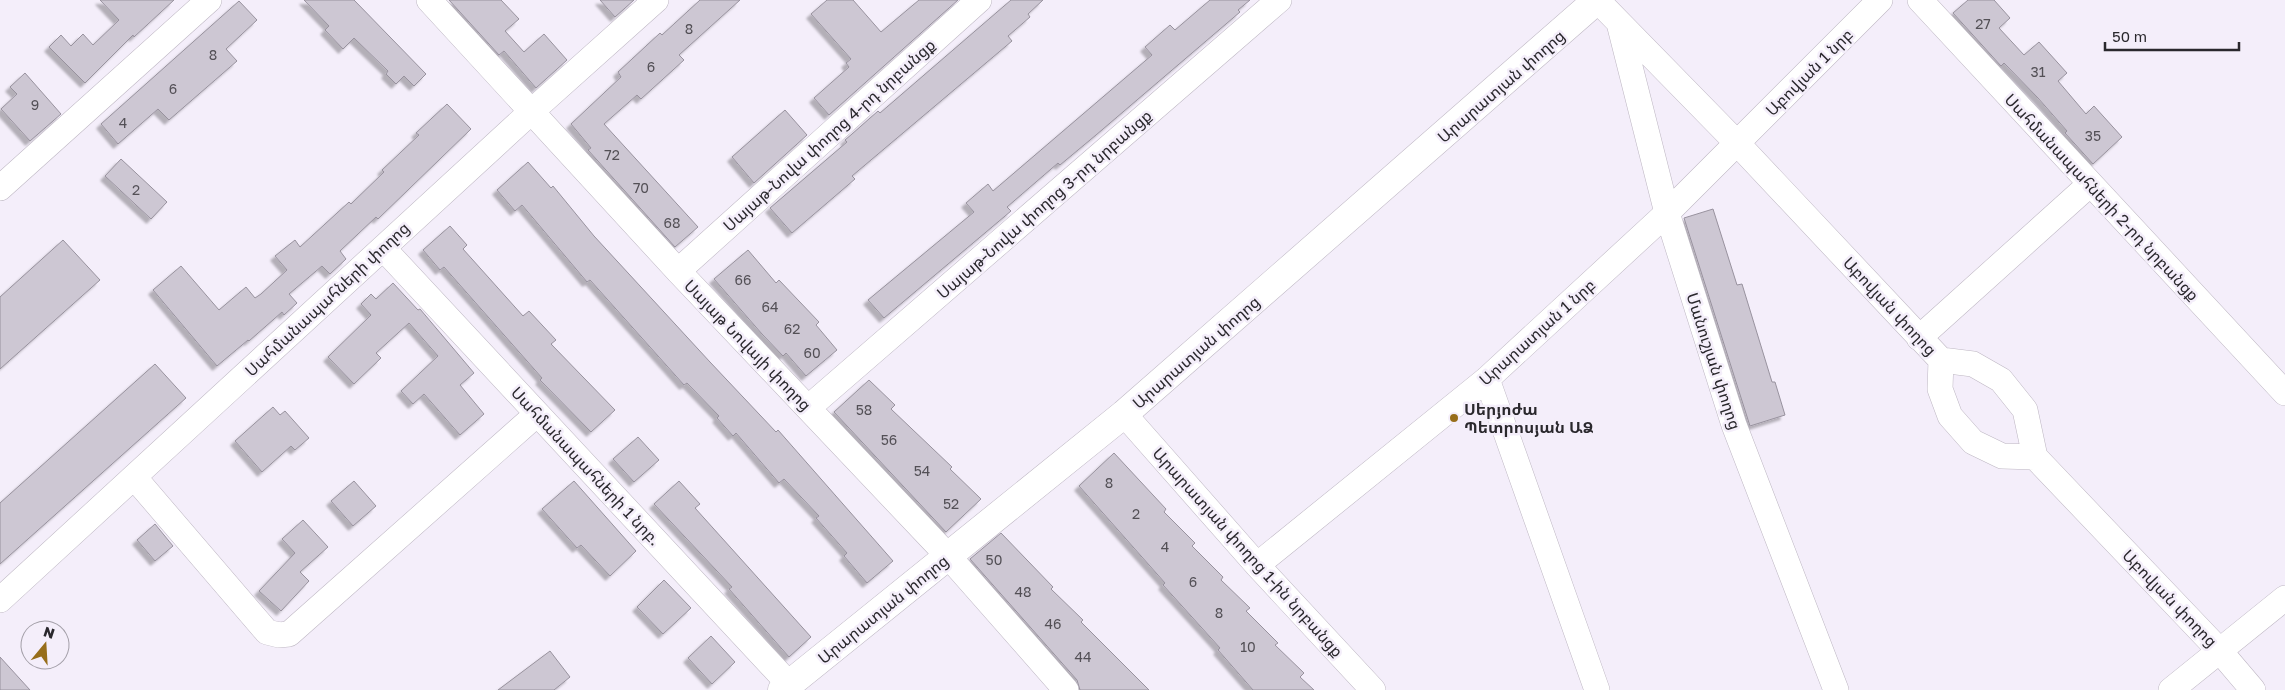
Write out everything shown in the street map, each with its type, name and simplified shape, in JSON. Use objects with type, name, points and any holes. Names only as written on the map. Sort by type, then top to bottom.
[{"type":"main road","name":"Արարատյան փողոց","points":[[786,687],[1124,414],[1598,1]]},
{"type":"street","points":[[0,188],[209,0]]},
{"type":"street","name":"Սայաթ Նովայի փողոց","points":[[430,0],[678,271],[949,557],[1066,690]]},
{"type":"street","name":"Սահմանապահների փողոց","points":[[0,600],[532,111],[656,0]]},
{"type":"street","name":"Սայաթ-Նովա փողոց 4-րդ նրբանցք","points":[[678,271],[979,0]]},
{"type":"street","name":"Սայաթ-Նովա փողոց 3-րդ նրբանցք","points":[[808,408],[1279,0]]},
{"type":"street","name":"Աբովյան 1 նրբ","points":[[1737,143],[1880,0]]},
{"type":"street","name":"Սահմանապահների 2-րդ նրբանցք","points":[[1920,0],[2285,393]]},
{"type":"street","name":"Աբովյան փողոց","points":[[1598,1],[1737,143],[1941,360],[1973,364],[2002,380],[2025,410],[2035,457],[2219,650],[2253,690]]},
{"type":"street","name":"Մանուշյան փողոց","points":[[1619,23],[1666,213],[1734,425],[1836,690]]},
{"type":"street","name":"Արարատյան 1 նրբ","points":[[1257,565],[1487,379],[1666,213],[1737,143]]},
{"type":"street","points":[[1919,338],[2089,184]]},
{"type":"street","name":"Սահմանապահների 1 նրբ.","points":[[384,248],[786,687]]},
{"type":"street","points":[[1941,360],[1940,389],[1950,416],[1973,442],[2002,456],[2035,457]]},
{"type":"street","points":[[1487,379],[1597,690]]},
{"type":"street","points":[[134,477],[267,632],[279,635],[289,634],[538,414]]},
{"type":"street","name":"Արարատյան փողոց 1-ին նրբանցք","points":[[1124,414],[1257,565],[1373,690]]},
{"type":"street","points":[[2170,690],[2285,598]]},
{"type":"building","points":[[100,0],[174,0],[134,37],[133,35],[85,83],[49,47],[61,35],[71,46],[83,34],[93,45],[119,20]]},
{"type":"building","points":[[304,0],[354,0],[426,74],[414,86],[404,76],[396,84],[386,74],[388,71],[354,38],[343,49],[325,30],[329,26]]},
{"type":"building","points":[[449,0],[501,0],[519,19],[505,31],[524,52],[544,34],[567,60],[536,88],[504,51],[499,55]]},
{"type":"building","points":[[600,0],[634,0],[615,17]]},
{"type":"building","points":[[700,0],[740,0],[679,55],[684,60],[641,99],[637,95],[604,124],[698,227],[675,247],[588,150],[591,148],[571,124],[621,77],[618,72],[660,33],[662,35]]},
{"type":"building","points":[[827,0],[853,0],[881,32],[919,0],[958,0],[829,115],[814,98],[849,67],[846,63],[851,59],[811,14]]},
{"type":"building","points":[[1011,0],[1043,0],[1028,14],[1030,17],[1008,36],[1012,41],[852,176],[855,179],[792,233],[770,208],[847,142],[845,140],[878,111],[880,113]]},
{"type":"building","points":[[1210,0],[1250,0],[1238,10],[1240,12],[1096,135],[1060,165],[1058,163],[1007,207],[1011,211],[884,318],[868,300],[974,212],[966,203],[988,184],[993,191],[1152,55],[1145,47],[1170,25],[1175,30]]},
{"type":"building","points":[[1968,0],[1994,0],[2010,18],[1999,28],[2024,55],[2039,42],[2067,73],[2058,81],[2086,114],[2094,106],[2122,137],[2093,164],[2065,133],[2067,131],[2038,98],[2004,63],[2001,66],[1953,13]]},
{"type":"building","points":[[239,1],[257,20],[226,49],[237,61],[169,120],[158,109],[118,144],[101,124]]},
{"type":"building","points":[[25,73],[61,114],[30,141],[1,109],[17,94],[10,87]]},
{"type":"building","points":[[447,104],[471,129],[378,219],[376,217],[340,251],[346,259],[330,274],[322,266],[289,294],[297,303],[284,315],[282,312],[217,366],[153,290],[181,266],[219,310],[246,287],[255,298],[287,270],[275,256],[295,240],[300,247],[349,202],[351,204],[384,172],[382,170],[419,135],[416,133]]},
{"type":"building","points":[[785,110],[807,135],[754,183],[732,157]]},
{"type":"building","points":[[121,159],[167,202],[151,219],[105,176]]},
{"type":"building","points":[[528,162],[551,188],[553,186],[594,236],[710,362],[776,432],[778,430],[893,561],[867,583],[844,556],[847,553],[816,518],[819,516],[784,479],[779,483],[736,433],[733,436],[717,418],[719,416],[687,383],[684,385],[590,280],[587,282],[522,205],[515,211],[497,190]]},
{"type":"building","points":[[1713,209],[1737,285],[1742,284],[1772,382],[1775,382],[1785,415],[1750,426],[1684,218]]},
{"type":"building","points":[[450,226],[467,245],[463,249],[523,316],[529,311],[556,340],[551,344],[615,410],[591,432],[540,380],[542,378],[444,267],[440,270],[423,250]]},
{"type":"building","points":[[63,240],[100,280],[0,369],[0,297]]},
{"type":"building","points":[[748,250],[776,283],[779,280],[819,322],[816,325],[837,350],[806,376],[786,353],[783,356],[762,334],[714,279]]},
{"type":"building","points":[[393,283],[418,310],[420,309],[474,373],[460,385],[484,414],[460,435],[424,394],[413,404],[401,391],[438,356],[409,323],[376,353],[381,358],[354,384],[328,357],[371,315],[361,304],[371,294],[376,299]]},
{"type":"building","points":[[155,364],[186,398],[0,564],[0,503]]},
{"type":"building","points":[[869,380],[895,405],[891,409],[952,467],[950,469],[981,499],[946,532],[834,412]]},
{"type":"building","points":[[273,407],[280,415],[285,411],[309,438],[295,450],[291,446],[262,472],[235,441]]},
{"type":"building","points":[[638,437],[659,460],[634,482],[613,459]]},
{"type":"building","points":[[1114,453],[1166,509],[1164,512],[1195,543],[1192,546],[1223,577],[1221,580],[1250,608],[1246,611],[1278,643],[1275,645],[1304,673],[1300,677],[1314,690],[1253,690],[1218,650],[1220,648],[1163,585],[1165,583],[1079,486]]},
{"type":"building","points":[[354,481],[376,506],[353,526],[331,501]]},
{"type":"building","points":[[574,481],[636,551],[610,576],[581,545],[577,548],[542,509]]},
{"type":"building","points":[[679,481],[700,504],[695,508],[811,637],[789,657],[729,589],[732,587],[654,504]]},
{"type":"building","points":[[303,520],[328,547],[300,572],[309,581],[281,611],[259,591],[295,553],[282,539]]},
{"type":"building","points":[[155,524],[173,546],[155,561],[137,540]]},
{"type":"building","points":[[1001,533],[1053,587],[1051,589],[1083,620],[1081,622],[1149,690],[1080,690],[1077,680],[970,559]]},
{"type":"building","points":[[664,580],[691,608],[663,634],[637,607]]},
{"type":"building","points":[[711,636],[735,662],[712,684],[688,658]]},
{"type":"building","points":[[550,651],[570,677],[554,690],[498,690]]},
{"type":"building","points":[[0,657],[30,690],[0,690]]},
{"type":"place","name":"Սերյոժա Պետրոսյան ԱՁ","points":[[1454,418]]}]
